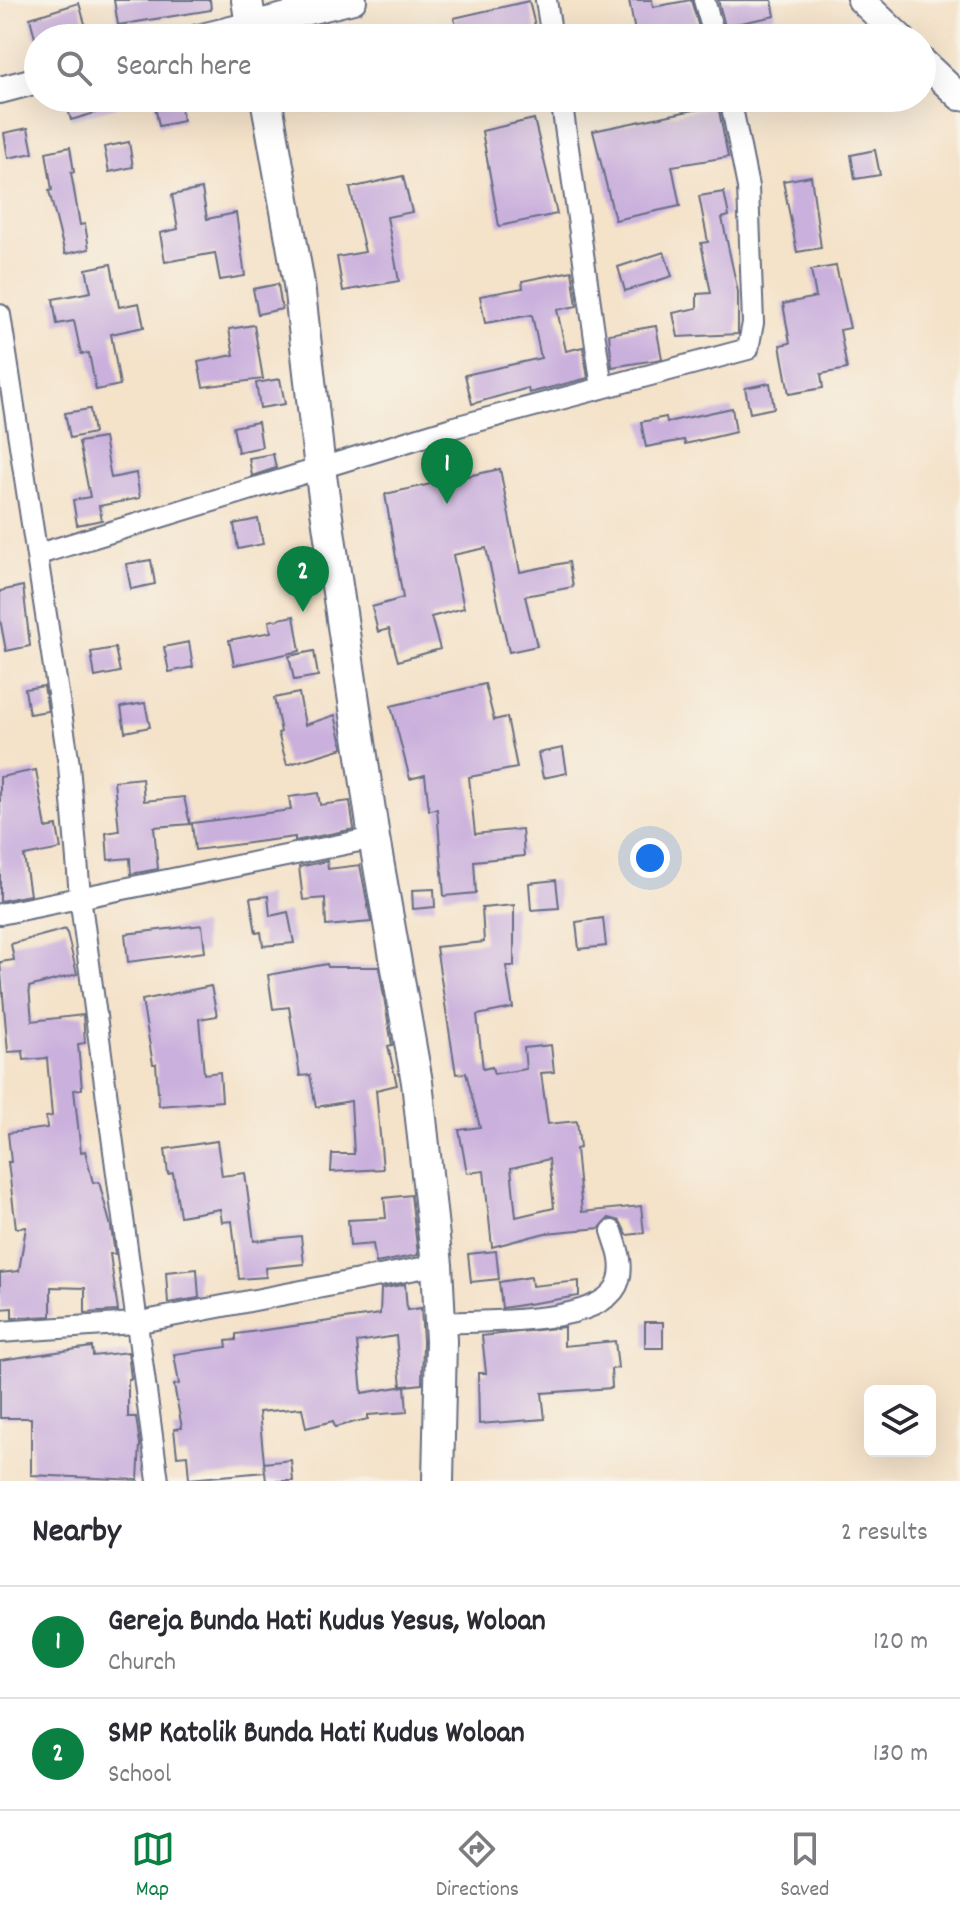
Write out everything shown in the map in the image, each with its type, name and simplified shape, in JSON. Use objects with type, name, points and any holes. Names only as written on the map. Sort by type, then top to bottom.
[{"type":"main road","points":[[268,112],[299,284],[320,469],[374,838],[417,1082],[437,1265],[440,1323],[438,1481]]},
{"type":"street","points":[[250,21],[353,0]]},
{"type":"street","points":[[546,0],[550,24]]},
{"type":"street","points":[[704,0],[711,24]]},
{"type":"street","points":[[861,0],[886,24]]},
{"type":"street","points":[[936,74],[960,97]]},
{"type":"street","points":[[0,90],[24,84]]},
{"type":"street","points":[[563,112],[602,388]]},
{"type":"street","points":[[39,554],[455,427],[748,349],[752,339],[748,187],[733,112]]},
{"type":"street","points":[[0,315],[69,765],[80,896],[158,1481]]},
{"type":"street","points":[[0,914],[374,838]]},
{"type":"street","points":[[440,1323],[581,1313],[608,1300],[619,1281],[621,1261],[612,1231]]},
{"type":"street","points":[[0,1332],[135,1323],[437,1265]]},
{"type":"building","points":[[114,0],[210,0],[211,10],[118,24]]},
{"type":"building","points":[[629,0],[652,0],[653,7],[691,0],[698,24],[634,24]]},
{"type":"building","points":[[718,0],[772,0],[775,16],[724,24]]},
{"type":"building","points":[[529,1],[535,24],[456,24],[454,18]]},
{"type":"building","points":[[79,3],[85,24],[32,24],[30,18]]},
{"type":"building","points":[[69,112],[98,112],[71,120]]},
{"type":"building","points":[[156,112],[181,112],[183,121],[159,126]]},
{"type":"building","points":[[684,112],[719,112],[728,157],[672,166],[680,206],[615,220],[593,131]]},
{"type":"building","points":[[534,119],[557,214],[499,226],[482,131]]},
{"type":"building","points":[[28,128],[33,153],[8,158],[4,133]]},
{"type":"building","points":[[129,142],[133,167],[109,172],[104,147]]},
{"type":"building","points":[[70,147],[80,225],[85,224],[89,249],[65,254],[49,191],[52,190],[46,152]]},
{"type":"building","points":[[875,150],[880,175],[855,179],[851,155]]},
{"type":"building","points":[[403,176],[412,212],[387,217],[399,281],[343,291],[337,257],[365,252],[350,188]]},
{"type":"building","points":[[811,176],[821,248],[797,252],[783,181]]},
{"type":"building","points":[[202,189],[207,219],[236,213],[245,276],[220,280],[215,253],[165,262],[160,233],[178,229],[172,195]]},
{"type":"building","points":[[724,192],[729,216],[722,218],[738,292],[738,334],[678,337],[673,313],[697,308],[697,294],[711,293],[701,243],[708,242],[699,196]]},
{"type":"building","points":[[664,252],[672,276],[625,291],[618,267]]},
{"type":"building","points":[[111,264],[119,307],[139,303],[144,327],[111,334],[120,385],[96,390],[89,353],[81,354],[74,321],[57,324],[53,299],[91,292],[86,269]]},
{"type":"building","points":[[836,266],[850,328],[840,330],[847,369],[821,374],[823,388],[789,394],[780,345],[790,343],[783,304],[816,297],[811,270]]},
{"type":"building","points":[[572,271],[577,306],[557,310],[566,351],[583,347],[588,378],[529,393],[528,388],[472,404],[465,375],[541,358],[532,315],[485,323],[480,296],[523,288],[522,281]]},
{"type":"building","points":[[278,284],[282,309],[258,314],[253,289]]},
{"type":"building","points":[[254,325],[263,379],[203,387],[198,362],[234,355],[229,329]]},
{"type":"building","points":[[656,326],[662,359],[612,367],[609,334]]},
{"type":"building","points":[[280,379],[285,404],[260,408],[256,383]]},
{"type":"building","points":[[770,383],[774,408],[750,413],[745,388]]},
{"type":"building","points":[[732,408],[736,432],[685,444],[684,440],[646,447],[641,422],[666,417],[667,422]]},
{"type":"building","points":[[90,409],[94,433],[70,438],[65,413]]},
{"type":"building","points":[[258,422],[262,447],[238,452],[233,427]]},
{"type":"building","points":[[104,438],[111,478],[136,473],[140,498],[99,506],[102,520],[77,525],[73,500],[90,497],[79,442]]},
{"type":"building","points":[[273,454],[276,468],[252,476],[249,458]]},
{"type":"building","points":[[500,469],[520,572],[569,562],[573,587],[525,596],[537,646],[509,652],[486,548],[453,555],[464,608],[431,617],[440,649],[398,661],[389,629],[378,632],[372,607],[403,598],[385,494]]},
{"type":"building","points":[[258,519],[263,544],[238,549],[234,524]]},
{"type":"building","points":[[151,560],[155,584],[131,589],[126,564]]},
{"type":"building","points":[[23,586],[30,646],[6,651],[0,619],[0,591]]},
{"type":"building","points":[[294,616],[300,651],[234,665],[229,640],[271,632],[269,621]]},
{"type":"building","points":[[189,642],[193,667],[169,672],[164,647]]},
{"type":"building","points":[[115,648],[120,672],[95,677],[91,652]]},
{"type":"building","points":[[314,651],[318,676],[294,680],[289,656]]},
{"type":"building","points":[[485,684],[494,720],[507,717],[517,768],[469,777],[475,834],[522,829],[524,856],[474,861],[476,893],[444,896],[437,809],[429,810],[425,775],[410,779],[391,706]]},
{"type":"building","points":[[44,686],[48,711],[29,714],[25,689]]},
{"type":"building","points":[[299,693],[305,725],[335,715],[343,748],[287,765],[278,733],[281,732],[274,698]]},
{"type":"building","points":[[145,703],[150,727],[125,732],[121,707]]},
{"type":"building","points":[[563,748],[567,773],[543,778],[538,753]]},
{"type":"building","points":[[36,770],[46,828],[57,826],[61,849],[24,856],[30,895],[0,901],[0,777]]},
{"type":"building","points":[[142,778],[144,801],[184,797],[190,824],[154,827],[158,869],[131,874],[130,858],[108,860],[106,833],[119,831],[114,781]]},
{"type":"building","points":[[318,793],[320,805],[350,801],[354,829],[295,841],[295,837],[195,850],[192,823],[291,810],[289,797]]},
{"type":"building","points":[[327,861],[328,869],[360,865],[371,922],[326,926],[325,898],[303,900],[299,867]]},
{"type":"building","points":[[556,880],[559,908],[531,910],[529,883]]},
{"type":"building","points":[[434,889],[435,907],[413,909],[412,890]]},
{"type":"building","points":[[268,896],[270,916],[288,912],[294,943],[263,946],[261,932],[256,933],[250,898]]},
{"type":"building","points":[[514,905],[514,966],[506,966],[513,1008],[477,1015],[483,1069],[492,1067],[494,1074],[526,1069],[524,1048],[551,1045],[554,1072],[541,1073],[548,1124],[577,1121],[580,1148],[576,1149],[582,1212],[641,1206],[644,1233],[627,1235],[620,1221],[609,1218],[600,1228],[545,1233],[492,1247],[484,1171],[467,1173],[459,1130],[480,1127],[466,1073],[456,1074],[436,947],[484,942],[482,908]],"holes":[[[549,1159],[554,1208],[516,1217],[511,1168]]]},
{"type":"building","points":[[603,918],[606,946],[579,949],[576,922]]},
{"type":"building","points":[[202,925],[205,952],[128,962],[125,934]]},
{"type":"building","points":[[66,929],[77,974],[29,987],[32,1021],[83,1015],[85,1043],[78,1044],[82,1089],[74,1090],[81,1152],[85,1151],[93,1183],[99,1182],[111,1227],[115,1254],[110,1254],[118,1311],[85,1313],[85,1288],[51,1287],[51,1316],[12,1318],[12,1308],[0,1309],[0,1273],[19,1271],[26,1227],[16,1228],[8,1162],[11,1162],[8,1133],[47,1128],[46,1117],[52,1116],[47,1058],[24,1060],[23,1051],[8,1052],[0,962],[14,960],[11,944]]},
{"type":"building","points":[[327,964],[328,967],[379,967],[392,1045],[388,1046],[397,1085],[376,1090],[383,1169],[331,1172],[332,1154],[354,1154],[351,1101],[316,1107],[310,1075],[300,1076],[289,1007],[273,1009],[268,975]]},
{"type":"building","points":[[211,986],[217,1016],[199,1019],[204,1074],[220,1072],[222,1101],[159,1106],[156,1064],[153,1064],[142,1000]]},
{"type":"building","points":[[217,1141],[222,1176],[245,1173],[254,1241],[301,1236],[304,1264],[265,1268],[266,1277],[239,1279],[232,1221],[222,1222],[220,1209],[180,1216],[173,1173],[168,1174],[165,1149]]},
{"type":"building","points":[[411,1195],[418,1255],[376,1263],[373,1244],[350,1246],[348,1220],[386,1218],[384,1198]]},
{"type":"building","points":[[496,1251],[499,1279],[471,1282],[468,1254]]},
{"type":"building","points":[[197,1269],[199,1298],[168,1303],[166,1272]]},
{"type":"building","points":[[531,1277],[532,1286],[579,1281],[579,1296],[502,1308],[499,1282]]},
{"type":"building","points":[[405,1284],[407,1310],[421,1308],[422,1384],[405,1386],[407,1412],[368,1415],[368,1419],[335,1427],[333,1421],[306,1428],[302,1408],[259,1412],[265,1472],[189,1479],[187,1455],[177,1456],[174,1429],[182,1428],[174,1385],[179,1384],[174,1354],[227,1347],[226,1341],[236,1340],[236,1334],[380,1314],[381,1289]],"holes":[[[396,1336],[401,1386],[405,1386],[362,1393],[357,1342]]]},
{"type":"building","points":[[645,1322],[663,1322],[663,1348],[645,1348]]},
{"type":"building","points":[[564,1327],[564,1346],[615,1341],[618,1368],[611,1369],[612,1388],[542,1393],[545,1419],[479,1424],[478,1373],[486,1373],[482,1336]]},
{"type":"building","points":[[92,1347],[93,1356],[128,1352],[131,1379],[128,1379],[128,1417],[136,1417],[140,1444],[138,1480],[31,1475],[31,1418],[0,1418],[0,1360]]},
{"type":"building","points":[[291,1460],[293,1481],[266,1481],[264,1463]]},
{"type":"place","name":"Gereja Bunda Hati Kudus Yesus, Woloan","points":[[447,504]]},
{"type":"place","name":"SMP Katolik Bunda Hati Kudus Woloan","points":[[303,612]]}]
